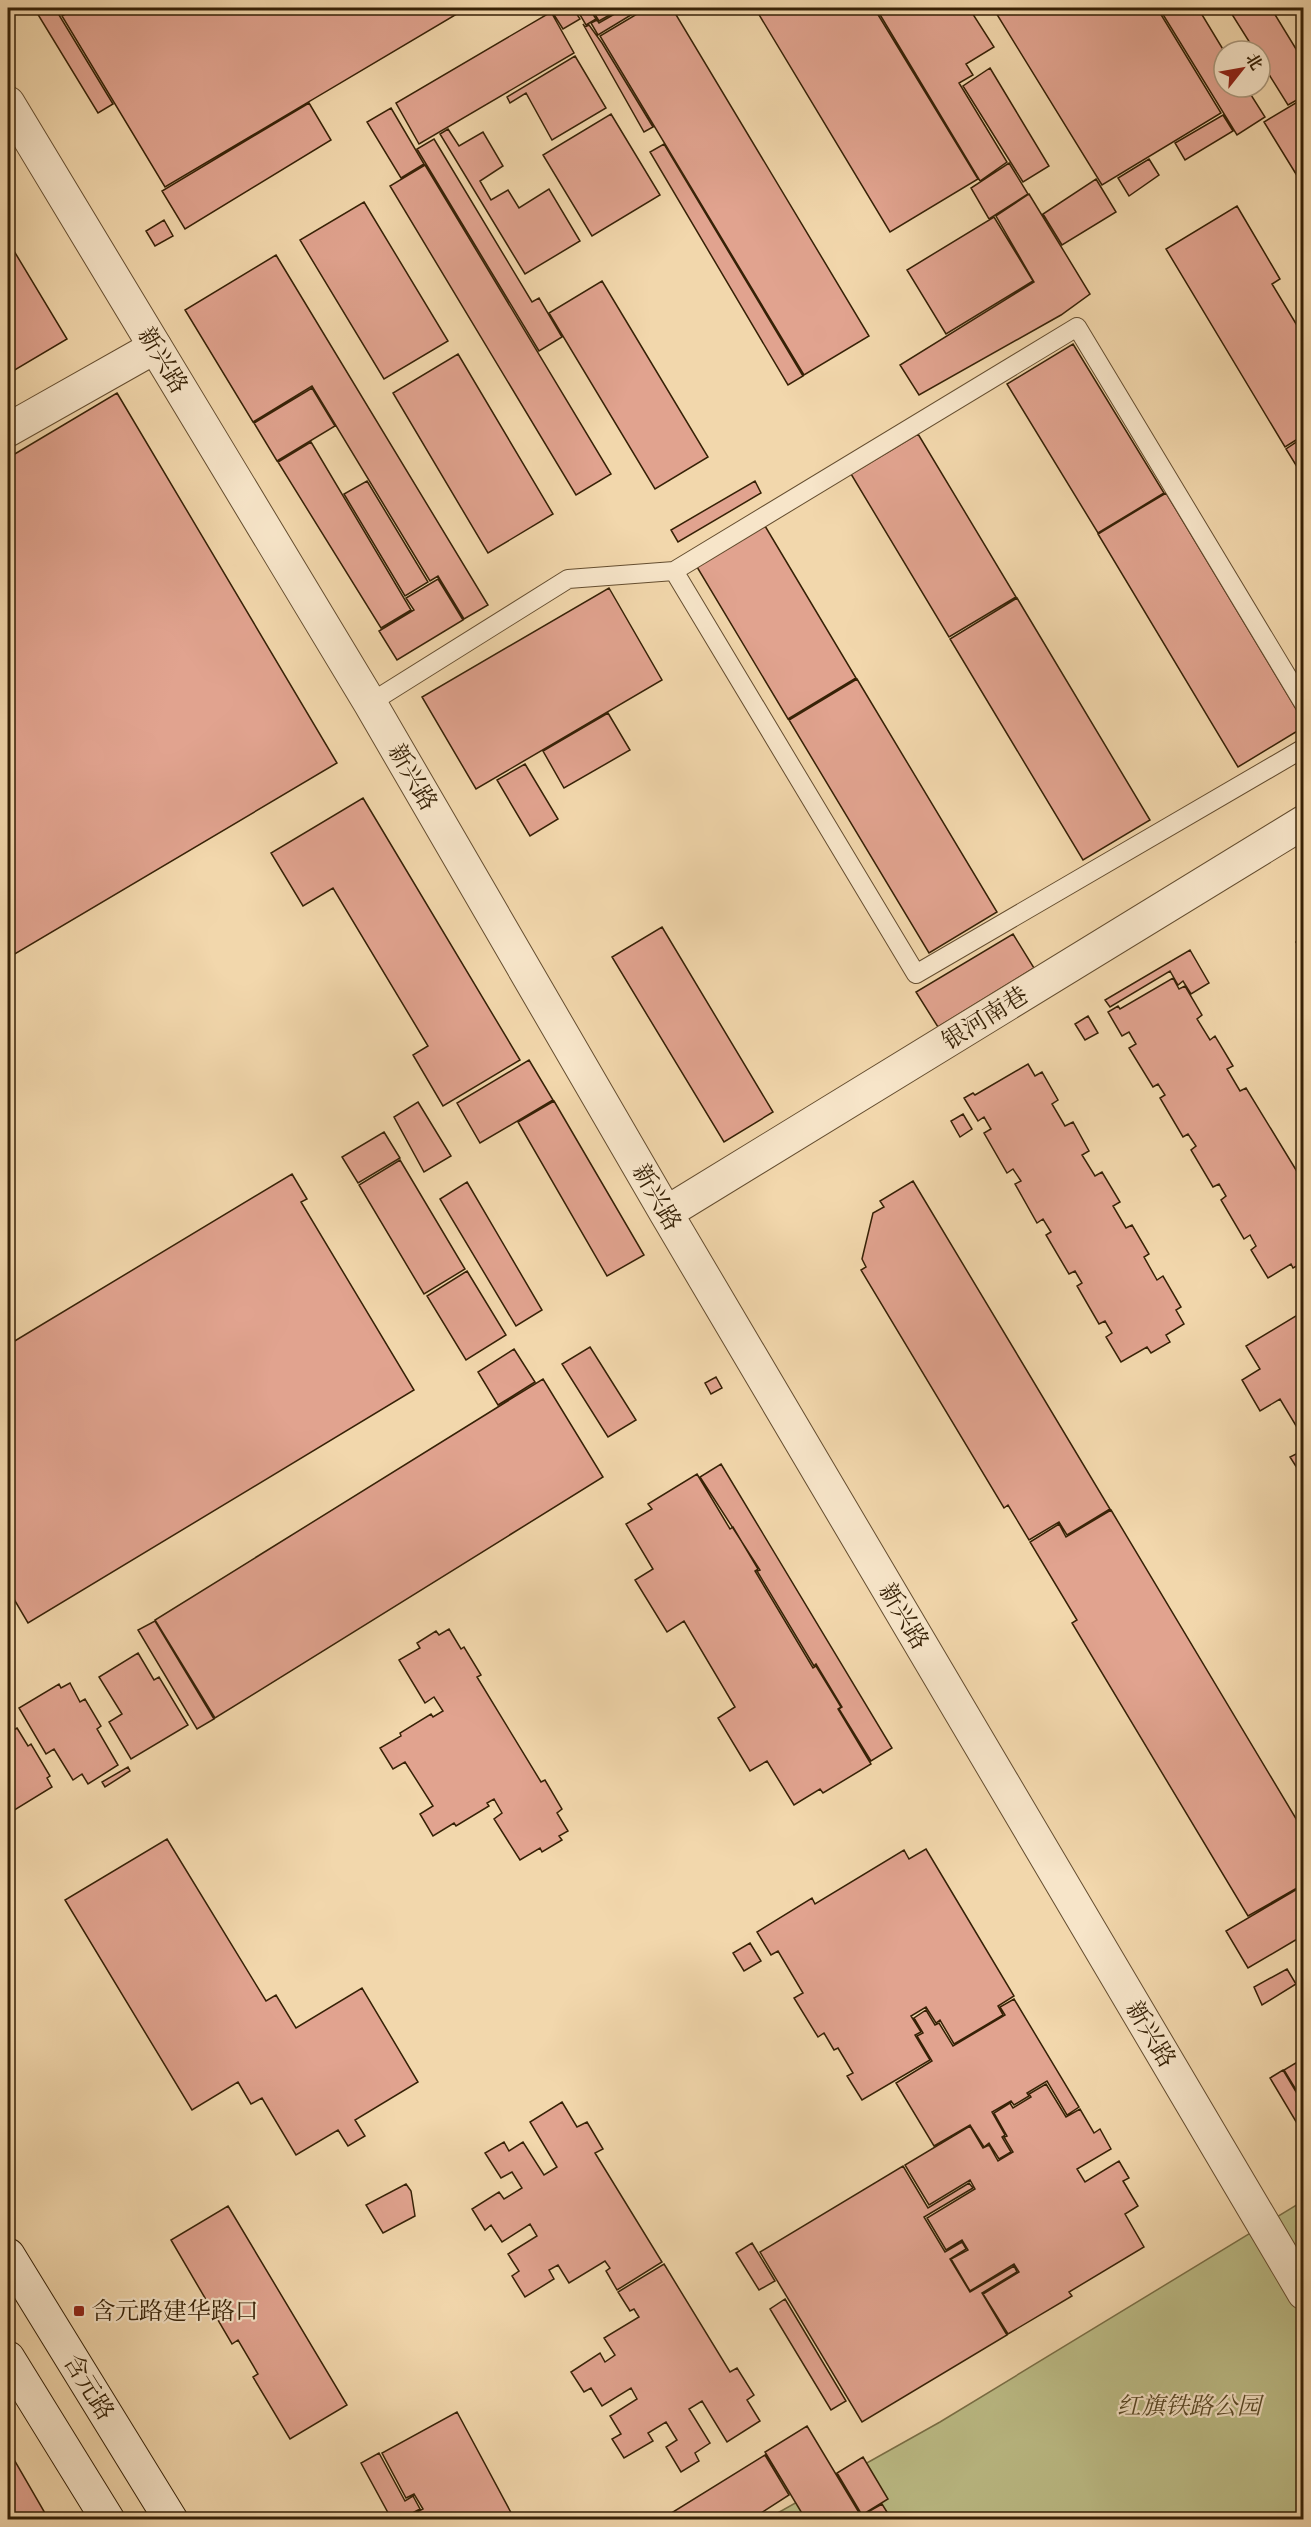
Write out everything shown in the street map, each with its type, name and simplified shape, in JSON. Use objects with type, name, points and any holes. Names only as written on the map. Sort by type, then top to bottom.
[{"type":"street","name":"新兴路","points":[[8,103],[370,703],[666,1213],[1304,2293]]},
{"type":"street","points":[[8,430],[155,347]]},
{"type":"street","name":"银河南巷","points":[[666,1213],[1304,822]]},
{"type":"street","name":"含元路","points":[[8,2255],[171,2520]]},
{"type":"street","points":[[8,2358],[108,2520]]},
{"type":"lane","points":[[370,703],[568,579],[674,571],[1077,327],[1304,704]]},
{"type":"lane","points":[[674,571],[916,974],[1304,748]]},
{"type":"green space","name":"红旗铁路公园","points":[[1303,2201],[1303,2519],[765,2520],[940,2422]]},
{"type":"building","points":[[34,8],[69,9],[59,15],[113,104],[98,113]]},
{"type":"building","points":[[70,8],[467,8],[165,187],[62,16],[72,10]]},
{"type":"building","points":[[573,8],[580,19],[563,29],[551,10]]},
{"type":"building","points":[[576,8],[589,8],[596,19],[586,25]]},
{"type":"building","points":[[591,8],[622,8],[599,21]]},
{"type":"building","points":[[625,8],[631,15],[598,35],[591,23],[597,20],[599,23]]},
{"type":"building","points":[[628,8],[644,8],[632,14]]},
{"type":"building","points":[[647,8],[672,8],[869,336],[804,375],[600,36]]},
{"type":"building","points":[[755,8],[874,8],[978,179],[890,232]]},
{"type":"building","points":[[876,8],[969,8],[994,47],[966,64],[973,75],[959,83],[1007,162],[980,181]]},
{"type":"building","points":[[993,8],[1157,8],[1221,113],[1102,185]]},
{"type":"building","points":[[1159,8],[1198,8],[1217,39],[1212,39],[1212,94]]},
{"type":"building","points":[[1228,8],[1271,8],[1304,62],[1304,96],[1288,105],[1272,79],[1272,39],[1247,39]]},
{"type":"building","points":[[551,12],[574,53],[419,144],[396,103]]},
{"type":"building","points":[[583,24],[585,27],[589,25],[602,43],[653,127],[644,132]]},
{"type":"building","points":[[575,56],[606,108],[552,140],[526,93],[510,103],[507,97]]},
{"type":"building","points":[[990,68],[1049,166],[1023,182],[963,86]]},
{"type":"building","points":[[1304,98],[1304,187],[1264,122]]},
{"type":"building","points":[[1215,99],[1254,99],[1265,117],[1237,135]]},
{"type":"building","points":[[309,103],[331,140],[185,229],[162,191]]},
{"type":"building","points":[[391,108],[424,164],[401,178],[367,122]]},
{"type":"building","points":[[611,114],[660,195],[592,236],[543,155]]},
{"type":"building","points":[[1223,115],[1233,131],[1185,160],[1175,143]]},
{"type":"building","points":[[448,129],[459,146],[483,132],[503,166],[480,181],[491,200],[508,190],[519,208],[549,189],[580,241],[525,274],[440,134]]},
{"type":"building","points":[[434,139],[532,302],[539,298],[562,337],[539,351],[417,149]]},
{"type":"building","points":[[664,144],[803,376],[788,385],[650,152]]},
{"type":"building","points":[[1149,159],[1159,175],[1129,196],[1118,178]]},
{"type":"building","points":[[1009,163],[1028,194],[989,219],[971,188]]},
{"type":"building","points":[[425,165],[611,474],[576,495],[390,186]]},
{"type":"building","points":[[1096,179],[1116,212],[1062,245],[1043,214]]},
{"type":"building","points":[[1029,194],[1090,294],[1061,315],[919,395],[900,365],[1034,282],[996,216]]},
{"type":"building","points":[[364,202],[448,341],[384,379],[300,240]]},
{"type":"building","points":[[1237,206],[1280,279],[1272,284],[1304,337],[1304,435],[1285,447],[1166,249]]},
{"type":"building","points":[[994,217],[1033,281],[946,334],[907,270]]},
{"type":"building","points":[[164,220],[173,236],[155,246],[146,231]]},
{"type":"building","points":[[8,241],[67,339],[8,374]]},
{"type":"building","points":[[276,255],[488,605],[464,619],[438,576],[430,581],[312,386],[253,422],[185,310]]},
{"type":"building","points":[[602,281],[708,457],[655,489],[549,313]]},
{"type":"building","points":[[1073,344],[1164,493],[1098,533],[1007,384]]},
{"type":"building","points":[[458,354],[553,514],[488,553],[393,393]]},
{"type":"building","points":[[312,388],[335,426],[277,461],[254,423]]},
{"type":"building","points":[[117,393],[337,763],[8,958],[8,458]]},
{"type":"building","points":[[918,434],[1016,597],[949,637],[851,474]]},
{"type":"building","points":[[1304,437],[1304,478],[1286,449]]},
{"type":"building","points":[[311,442],[411,610],[381,628],[278,462]]},
{"type":"building","points":[[367,481],[428,582],[405,596],[344,494]]},
{"type":"building","points":[[755,481],[761,493],[678,542],[671,530]]},
{"type":"building","points":[[1166,493],[1304,722],[1304,727],[1238,767],[1098,534]]},
{"type":"building","points":[[765,526],[856,678],[788,719],[697,567]]},
{"type":"building","points":[[438,579],[463,620],[397,660],[379,631],[414,610],[406,598]]},
{"type":"building","points":[[609,588],[662,680],[476,789],[422,697]]},
{"type":"building","points":[[1017,598],[1150,820],[1083,860],[950,639]]},
{"type":"building","points":[[857,679],[997,912],[929,953],[789,720]]},
{"type":"building","points":[[608,713],[630,750],[564,788],[543,751]]},
{"type":"building","points":[[525,764],[558,819],[530,836],[497,780]]},
{"type":"building","points":[[363,798],[520,1060],[443,1106],[413,1055],[428,1046],[333,888],[303,906],[271,853]]},
{"type":"building","points":[[662,927],[773,1112],[724,1142],[612,957]]},
{"type":"building","points":[[1013,934],[1034,968],[938,1027],[916,992]]},
{"type":"building","points":[[1304,938],[1304,955],[1296,942]]},
{"type":"building","points":[[1190,950],[1209,983],[1191,994],[1183,981],[1178,985],[1170,971],[1110,1007],[1105,1000]]},
{"type":"building","points":[[1173,978],[1179,989],[1185,986],[1202,1015],[1197,1019],[1210,1040],[1215,1036],[1233,1066],[1227,1069],[1240,1091],[1246,1088],[1304,1183],[1304,1262],[1293,1268],[1291,1264],[1268,1278],[1251,1250],[1256,1246],[1250,1235],[1244,1239],[1221,1200],[1226,1196],[1219,1184],[1213,1187],[1191,1150],[1196,1146],[1188,1134],[1183,1137],[1160,1098],[1165,1095],[1158,1084],[1153,1087],[1129,1048],[1136,1044],[1129,1032],[1122,1036],[1108,1012],[1118,1006],[1120,1009]]},
{"type":"building","points":[[1088,1016],[1098,1033],[1085,1040],[1075,1024]]},
{"type":"building","points":[[529,1060],[553,1100],[480,1143],[457,1103]]},
{"type":"building","points":[[1028,1064],[1035,1076],[1042,1072],[1058,1100],[1052,1104],[1065,1126],[1073,1122],[1089,1151],[1082,1155],[1095,1176],[1102,1172],[1120,1202],[1113,1206],[1126,1228],[1132,1225],[1149,1254],[1144,1257],[1157,1280],[1163,1276],[1181,1307],[1176,1310],[1184,1324],[1166,1335],[1170,1342],[1151,1353],[1147,1347],[1121,1362],[1106,1337],[1112,1333],[1105,1321],[1099,1324],[1077,1286],[1082,1283],[1075,1271],[1069,1274],[1046,1235],[1051,1232],[1043,1219],[1037,1223],[1015,1184],[1021,1181],[1013,1169],[1007,1173],[984,1133],[991,1129],[984,1117],[978,1121],[964,1098],[973,1093],[975,1095]]},
{"type":"building","points":[[554,1101],[644,1255],[607,1276],[518,1122]]},
{"type":"building","points":[[418,1102],[451,1156],[424,1172],[394,1117]]},
{"type":"building","points":[[963,1114],[972,1129],[960,1137],[951,1121]]},
{"type":"building","points":[[384,1132],[400,1158],[358,1183],[342,1157]]},
{"type":"building","points":[[400,1160],[465,1269],[424,1294],[359,1185]]},
{"type":"building","points":[[292,1174],[307,1199],[301,1202],[414,1390],[28,1623],[8,1589],[8,1345]]},
{"type":"building","points":[[913,1181],[1110,1509],[1067,1535],[1059,1522],[1029,1540],[1008,1505],[1004,1508],[861,1270],[866,1267],[862,1259],[873,1213],[884,1207],[880,1201]]},
{"type":"building","points":[[467,1182],[542,1310],[516,1326],[440,1199]]},
{"type":"building","points":[[467,1271],[506,1335],[466,1360],[427,1296]]},
{"type":"building","points":[[1304,1311],[1304,1439],[1280,1399],[1260,1411],[1242,1380],[1260,1369],[1246,1346]]},
{"type":"building","points":[[590,1347],[636,1420],[608,1437],[562,1364]]},
{"type":"building","points":[[514,1349],[535,1382],[498,1405],[478,1372]]},
{"type":"building","points":[[716,1377],[722,1388],[711,1394],[705,1383]]},
{"type":"building","points":[[543,1379],[603,1477],[215,1718],[155,1620]]},
{"type":"building","points":[[1304,1450],[1304,1479],[1290,1457]]},
{"type":"building","points":[[721,1464],[892,1748],[871,1761],[839,1709],[842,1707],[816,1664],[814,1666],[757,1571],[760,1570],[700,1477]]},
{"type":"building","points":[[697,1474],[730,1529],[733,1527],[758,1569],[755,1571],[813,1668],[816,1666],[841,1707],[838,1709],[871,1764],[823,1793],[820,1789],[794,1805],[767,1761],[750,1771],[718,1718],[735,1707],[684,1621],[667,1632],[635,1580],[653,1569],[626,1524],[652,1509],[648,1504]]},
{"type":"building","points":[[1111,1510],[1304,1832],[1304,1884],[1248,1916],[1072,1623],[1077,1620],[1030,1542],[1059,1524],[1066,1537]]},
{"type":"building","points":[[155,1621],[214,1719],[197,1729],[138,1630]]},
{"type":"building","points":[[449,1629],[461,1649],[464,1647],[481,1675],[477,1677],[541,1782],[545,1780],[562,1809],[557,1813],[568,1831],[559,1836],[562,1840],[542,1852],[540,1848],[520,1860],[494,1819],[502,1813],[494,1799],[487,1803],[489,1806],[456,1826],[454,1823],[433,1836],[420,1814],[433,1806],[405,1762],[393,1769],[380,1748],[431,1714],[433,1717],[443,1711],[434,1697],[425,1703],[399,1660],[420,1648],[417,1643],[436,1631],[439,1635]]},
{"type":"building","points":[[138,1653],[154,1680],[159,1677],[188,1725],[131,1759],[109,1722],[122,1714],[99,1677]]},
{"type":"building","points":[[70,1683],[80,1702],[85,1699],[101,1726],[97,1729],[118,1765],[88,1784],[82,1774],[73,1780],[54,1749],[46,1754],[19,1708],[59,1684],[61,1688]]},
{"type":"building","points":[[17,1728],[28,1746],[31,1744],[50,1776],[47,1778],[52,1787],[8,1814],[8,1733]]},
{"type":"building","points":[[128,1767],[130,1771],[105,1787],[102,1782]]},
{"type":"building","points":[[167,1839],[266,2001],[276,1995],[296,2028],[362,1988],[418,2082],[355,2120],[365,2136],[348,2146],[338,2130],[296,2155],[262,2098],[251,2104],[238,2082],[192,2110],[65,1900]]},
{"type":"building","points":[[926,1849],[1014,1996],[998,2006],[1003,2015],[954,2044],[940,2020],[936,2023],[926,2007],[911,2016],[921,2032],[915,2035],[930,2060],[862,2100],[847,2076],[853,2073],[838,2048],[834,2050],[824,2033],[818,2037],[794,1998],[803,1993],[778,1951],[771,1955],[757,1932],[812,1898],[815,1904],[904,1850],[909,1859]]},
{"type":"building","points":[[1304,1885],[1304,1935],[1248,1968],[1226,1931]]},
{"type":"building","points":[[750,1943],[761,1961],[744,1971],[733,1953]]},
{"type":"building","points":[[1287,1969],[1296,1984],[1262,2005],[1254,1987]]},
{"type":"building","points":[[1014,1999],[1079,2107],[1067,2115],[1047,2081],[1027,2093],[1029,2096],[1014,2105],[1011,2101],[992,2112],[1005,2135],[1002,2137],[1011,2152],[999,2159],[989,2143],[984,2147],[970,2125],[934,2146],[896,2083],[932,2061],[917,2036],[923,2033],[914,2018],[926,2010],[935,2025],[939,2023],[953,2046],[1005,2015],[1000,2007]]},
{"type":"building","points":[[1304,2058],[1304,2103],[1284,2070]]},
{"type":"building","points":[[1283,2070],[1304,2105],[1304,2135],[1270,2078]]},
{"type":"building","points":[[1046,2084],[1066,2117],[1080,2109],[1094,2133],[1100,2129],[1111,2149],[1077,2169],[1085,2182],[1119,2161],[1129,2178],[1123,2181],[1138,2206],[1125,2214],[1144,2247],[1069,2292],[1072,2296],[1008,2334],[983,2294],[1019,2272],[1014,2264],[970,2291],[951,2259],[968,2250],[962,2240],[946,2250],[927,2218],[975,2189],[970,2180],[929,2205],[905,2165],[970,2126],[983,2148],[989,2145],[998,2161],[1013,2152],[994,2113],[1010,2103],[1013,2108],[1031,2097],[1029,2094]]},
{"type":"building","points":[[562,2102],[577,2127],[587,2122],[603,2149],[595,2153],[662,2262],[617,2290],[606,2271],[610,2268],[605,2261],[569,2283],[558,2265],[549,2270],[554,2279],[525,2297],[512,2276],[519,2271],[508,2254],[537,2236],[530,2224],[502,2242],[491,2225],[485,2230],[472,2209],[499,2192],[504,2199],[522,2188],[512,2172],[501,2178],[485,2153],[504,2142],[509,2151],[523,2142],[544,2175],[557,2167],[530,2122]]},
{"type":"building","points":[[903,2166],[928,2208],[969,2183],[973,2188],[924,2217],[945,2252],[962,2242],[966,2249],[950,2259],[970,2292],[1014,2266],[1017,2272],[982,2293],[1007,2335],[862,2422],[760,2252]]},
{"type":"building","points":[[406,2184],[411,2191],[415,2216],[383,2233],[366,2205]]},
{"type":"building","points":[[228,2206],[347,2405],[290,2439],[253,2377],[258,2374],[238,2340],[232,2344],[171,2240]]},
{"type":"building","points":[[752,2243],[775,2281],[759,2290],[736,2253]]},
{"type":"building","points":[[664,2264],[730,2372],[737,2368],[754,2395],[747,2400],[760,2421],[727,2442],[702,2401],[689,2409],[710,2443],[695,2453],[699,2461],[681,2472],[666,2447],[677,2440],[666,2422],[648,2433],[653,2441],[624,2458],[612,2439],[621,2434],[610,2416],[637,2399],[631,2388],[602,2406],[591,2388],[584,2392],[571,2372],[600,2353],[605,2362],[615,2355],[604,2338],[639,2317],[634,2309],[630,2311],[618,2292]]},
{"type":"building","points":[[785,2299],[846,2401],[831,2410],[770,2309]]},
{"type":"building","points":[[457,2412],[515,2520],[419,2520],[415,2513],[423,2509],[414,2494],[406,2498],[382,2453]]},
{"type":"building","points":[[807,2426],[861,2516],[882,2504],[892,2520],[806,2520],[765,2452]]},
{"type":"building","points":[[8,2449],[49,2520],[8,2520]]},
{"type":"building","points":[[379,2453],[405,2501],[413,2496],[420,2509],[414,2512],[418,2520],[392,2520],[361,2463]]},
{"type":"building","points":[[765,2455],[789,2495],[750,2520],[660,2520]]},
{"type":"building","points":[[863,2457],[888,2499],[862,2515],[837,2473]]},
{"type":"place","name":"含元路建华路口","points":[[79,2311]]}]
